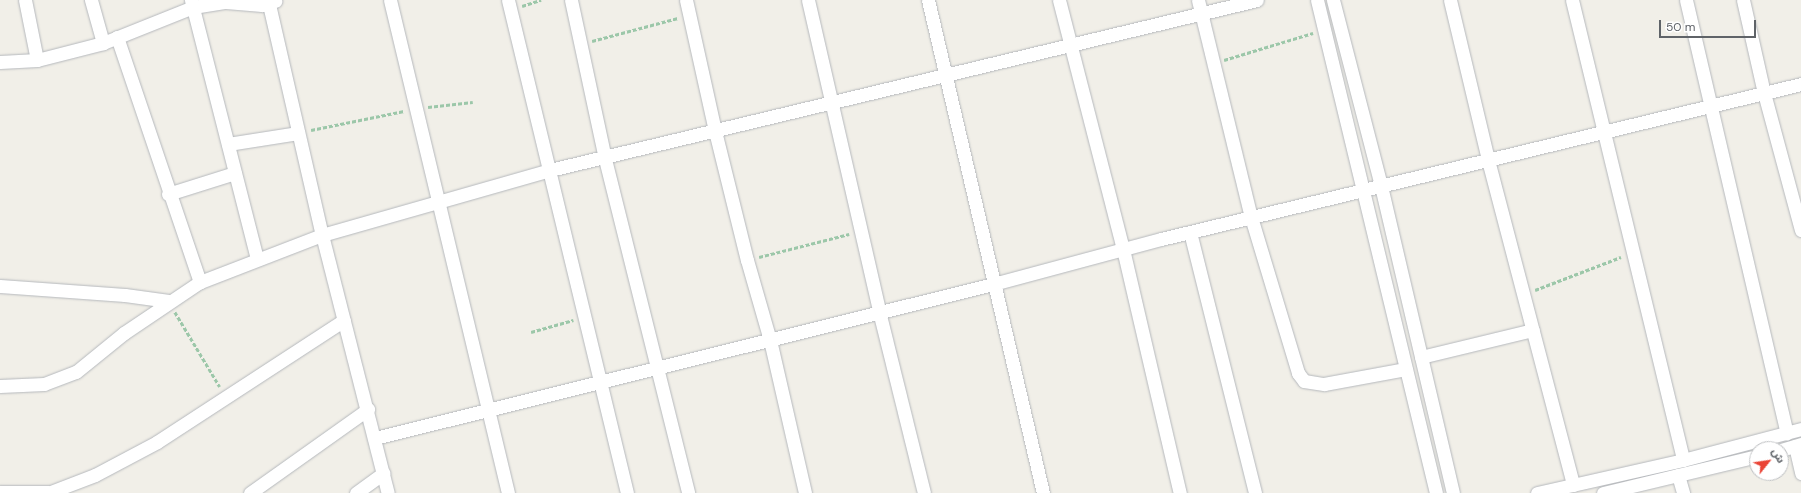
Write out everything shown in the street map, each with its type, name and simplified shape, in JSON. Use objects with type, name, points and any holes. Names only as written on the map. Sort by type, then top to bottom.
[{"type":"street","points":[[24,0],[37,60]]},
{"type":"street","points":[[91,0],[103,43]]},
{"type":"street","points":[[390,0],[508,493]]},
{"type":"street","points":[[571,0],[605,159],[688,493]]},
{"type":"street","points":[[686,0],[715,131],[747,260],[770,340],[805,493]]},
{"type":"street","points":[[808,0],[833,102],[879,312],[924,493]]},
{"type":"street","points":[[928,0],[947,75],[993,284],[1043,493]]},
{"type":"street","points":[[1059,0],[1123,249],[1180,493]]},
{"type":"street","points":[[1198,0],[1212,63],[1251,217],[1298,373],[1304,381],[1324,384],[1406,369]]},
{"type":"street","points":[[0,386],[44,384],[76,372],[124,333],[169,301],[200,282],[322,235],[439,200],[550,170],[605,159],[833,102],[1257,0]]},
{"type":"street","points":[[1317,0],[1323,30],[1436,493]]},
{"type":"street","points":[[1333,0],[1381,186],[1453,493]]},
{"type":"street","points":[[1450,0],[1488,160],[1573,485]]},
{"type":"street","points":[[1572,0],[1632,254],[1683,460]]},
{"type":"street","points":[[1686,0],[1787,433]]},
{"type":"street","points":[[1743,0],[1764,93],[1801,230]]},
{"type":"street","points":[[0,62],[37,60],[103,43],[192,3],[271,1],[298,133],[322,235],[368,409],[388,493]]},
{"type":"street","points":[[192,3],[257,260]]},
{"type":"street","points":[[509,5],[550,170],[583,317],[627,493]]},
{"type":"street","points":[[117,37],[168,194],[200,282]]},
{"type":"street","points":[[375,438],[993,284],[1190,232],[1801,84]]},
{"type":"street","points":[[228,144],[298,133]]},
{"type":"street","points":[[168,194],[235,173]]},
{"type":"street","points":[[1190,232],[1256,493]]},
{"type":"street","points":[[0,286],[169,301]]},
{"type":"street","points":[[0,492],[48,493],[77,483],[150,445],[344,320]]},
{"type":"street","points":[[1421,357],[1533,330]]},
{"type":"street","points":[[250,493],[368,409]]},
{"type":"street","points":[[1537,493],[1683,460],[1801,429]]},
{"type":"street","points":[[1798,445],[1801,473]]},
{"type":"street","points":[[1603,493],[1749,458]]},
{"type":"street","points":[[356,493],[384,473]]},
{"type":"street","points":[[1678,476],[1683,493]]},
{"type":"path","points":[[509,5],[541,0]]},
{"type":"path","points":[[580,44],[689,15]]},
{"type":"path","points":[[1212,63],[1323,30]]},
{"type":"path","points":[[298,133],[415,109],[473,102]]},
{"type":"path","points":[[747,260],[862,231]]},
{"type":"path","points":[[1523,295],[1593,266],[1632,254]]},
{"type":"path","points":[[169,301],[226,397]]},
{"type":"path","points":[[531,332],[583,317]]}]
